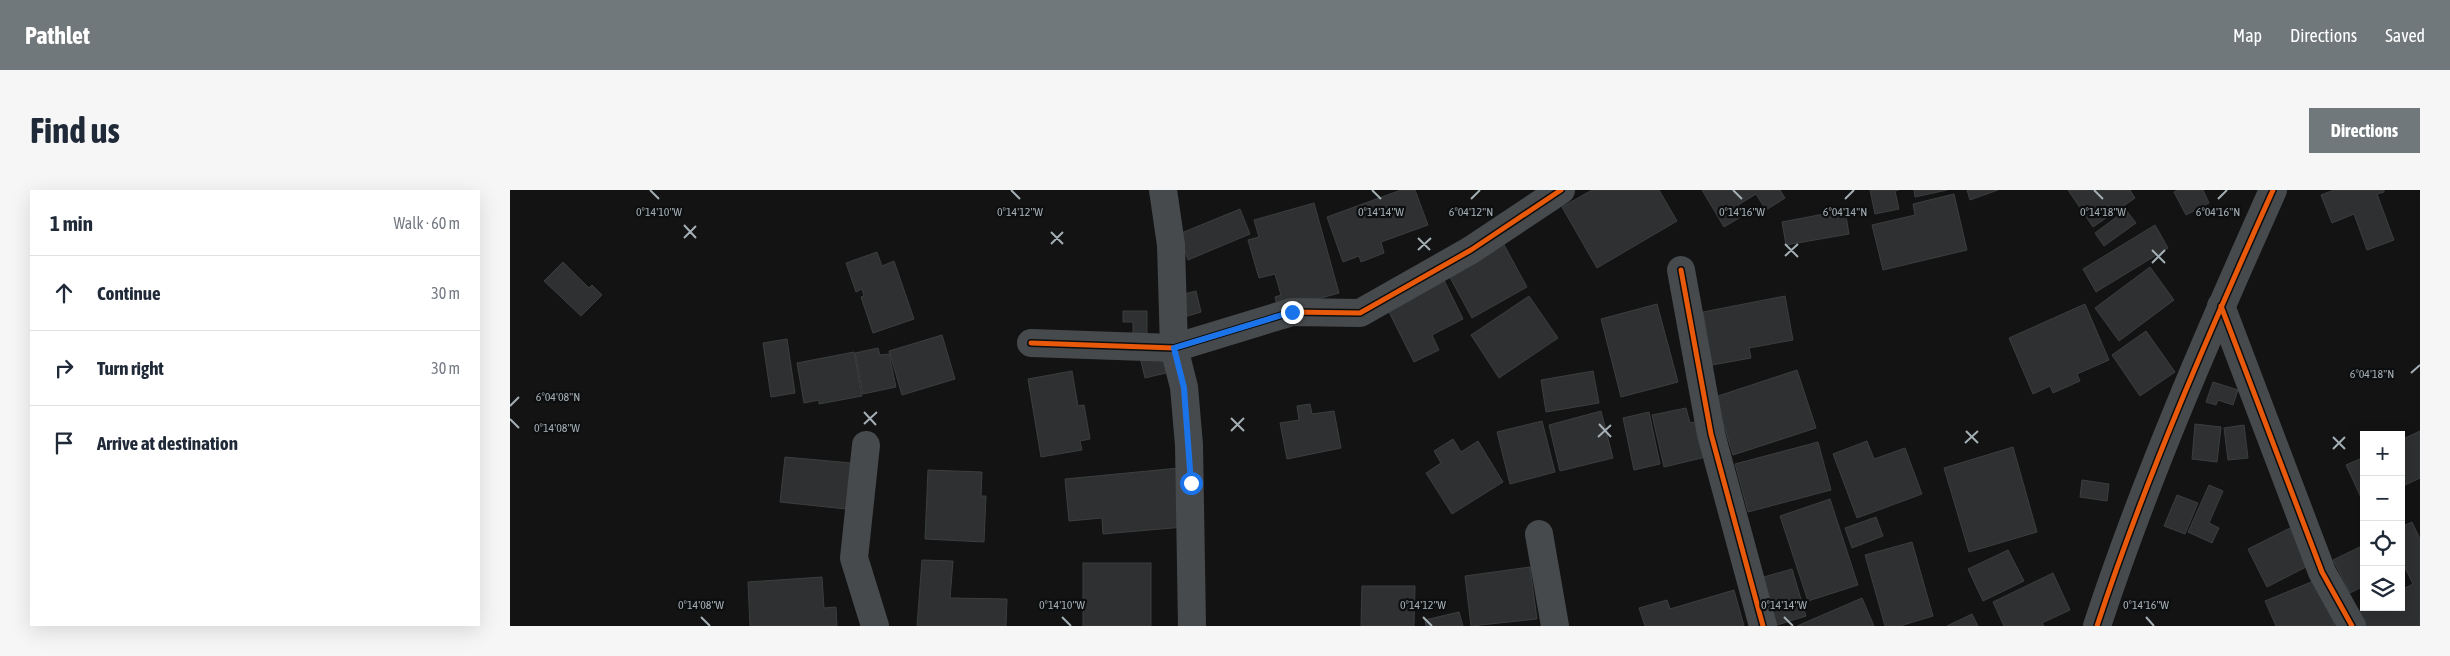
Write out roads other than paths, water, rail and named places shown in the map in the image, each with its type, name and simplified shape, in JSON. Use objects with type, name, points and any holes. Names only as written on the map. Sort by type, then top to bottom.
[{"type":"street","points":[[1164,190],[1171,245],[1174,348],[1184,388],[1189,445],[1192,626]]},
{"type":"street","points":[[1032,343],[1174,348],[1292,312],[1360,313],[1471,250],[1561,190]]},
{"type":"street","points":[[2097,626],[2127,536],[2221,306],[2273,190]]},
{"type":"street","points":[[1681,270],[1711,434],[1763,626]]},
{"type":"street","points":[[2221,306],[2322,572],[2352,626]]},
{"type":"street","points":[[866,445],[854,558],[875,626]]},
{"type":"street","points":[[1539,534],[1555,626]]}]
